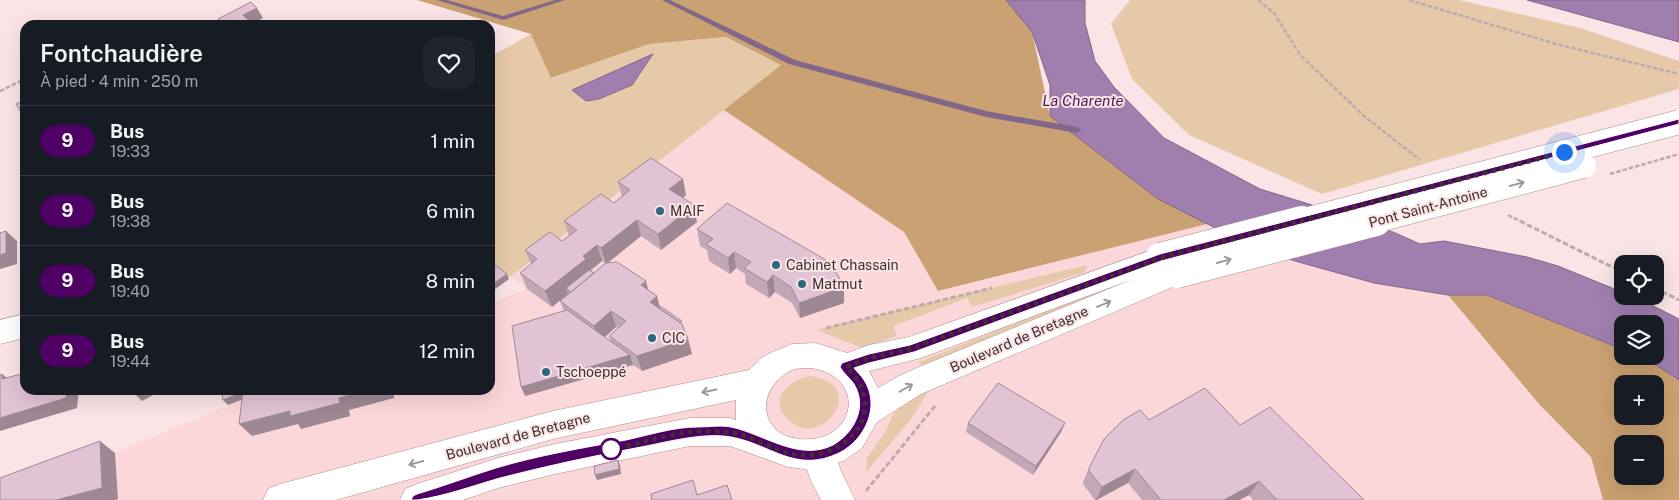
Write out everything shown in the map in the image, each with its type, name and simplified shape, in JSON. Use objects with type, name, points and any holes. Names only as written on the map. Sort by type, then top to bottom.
[{"type":"main road","name":"Pont Saint-Antoine","points":[[1168,265],[1679,122]]},
{"type":"main road","name":"Pont Saint-Antoine","points":[[1168,265],[1679,141]]},
{"type":"main road","name":"Boulevard de Bretagne","points":[[846,367],[869,358],[910,349],[1168,265]]},
{"type":"main road","name":"Boulevard de Bretagne","points":[[865,413],[910,385],[1168,265]]},
{"type":"main road","points":[[0,332],[20,327]]},
{"type":"main road","points":[[417,500],[498,473],[546,461],[690,432],[730,432],[780,450],[798,455],[820,455],[836,449],[849,440],[859,428],[865,413],[866,403],[862,388],[854,374],[830,358],[811,355],[792,357],[775,365],[757,382],[752,394],[750,407],[752,420],[758,432],[767,442],[780,450]]},
{"type":"main road","name":"Boulevard de Bretagne","points":[[280,500],[553,425],[757,382]]},
{"type":"main road","points":[[820,455],[825,474],[848,498]]},
{"type":"path","points":[[1258,0],[1274,13],[1301,56],[1364,116],[1422,161]]},
{"type":"path","points":[[1409,0],[1556,44],[1679,74]]},
{"type":"path","points":[[0,91],[20,81]]},
{"type":"path","points":[[1503,212],[1614,268]]},
{"type":"path","points":[[817,330],[994,288]]},
{"type":"path","points":[[1664,292],[1679,300]]},
{"type":"path","points":[[848,498],[868,490],[938,402]]},
{"type":"shaded area","points":[[417,0],[1009,0],[1032,32],[1050,116],[1207,224],[938,291],[904,232],[724,110],[781,65],[726,37],[649,44],[551,78],[531,34],[495,23],[495,20],[484,20]]},
{"type":"shaded area","points":[[1130,0],[1459,0],[1580,28],[1679,61],[1679,89],[1322,194],[1189,135],[1132,79],[1111,24]]},
{"type":"shaded area","points":[[531,34],[552,78],[649,44],[726,37],[782,65],[510,277],[495,266],[495,54]]},
{"type":"shaded area","points":[[724,110],[904,232],[939,291],[1207,224],[1245,243],[1295,261],[1374,283],[1448,295],[1539,404],[1591,457],[1603,500],[0,500],[255,395],[495,395],[495,301],[526,289],[510,277]]},
{"type":"shaded area","points":[[1087,265],[1085,272],[972,307],[967,298],[893,326],[897,336],[862,348],[817,330]]},
{"type":"shaded area","points":[[1135,275],[1138,279],[923,367],[919,362]]},
{"type":"shaded area","points":[[1448,295],[1487,295],[1614,346],[1614,365],[1656,365],[1679,380],[1679,500],[1603,500],[1591,457],[1539,404]]},
{"type":"shaded area","points":[[809,376],[828,382],[837,391],[838,403],[833,414],[824,423],[811,428],[798,426],[785,416],[779,402],[784,390],[789,385]]},
{"type":"shaded area","points":[[931,387],[911,419],[866,472],[867,458],[884,434],[893,415],[904,401]]},
{"type":"water","name":"La Charente","points":[[1006,0],[1085,0],[1085,23],[1095,61],[1114,87],[1164,138],[1260,189],[1312,205],[1338,216],[1393,232],[1420,244],[1444,241],[1527,257],[1558,266],[1614,289],[1614,305],[1652,305],[1679,319],[1679,380],[1656,365],[1664,365],[1664,315],[1614,315],[1614,346],[1487,295],[1448,295],[1374,283],[1295,261],[1245,243],[1158,199],[1050,116],[1050,85],[1032,32]]},
{"type":"water","points":[[1527,0],[1679,0],[1679,42]]},
{"type":"water","points":[[653,54],[632,85],[599,99],[586,101],[572,90]]},
{"type":"building","points":[[251,2],[257,8],[243,15],[248,20],[218,19]]},
{"type":"building","points":[[20,102],[20,111],[16,104]]},
{"type":"building","points":[[651,158],[683,179],[669,189],[694,205],[658,234],[637,220],[601,248],[597,245],[583,256],[586,259],[545,291],[520,273],[537,259],[525,250],[550,232],[562,241],[577,230],[564,221],[601,194],[614,203],[630,190],[618,182]]},
{"type":"building","points":[[727,203],[831,263],[844,287],[799,303],[791,287],[773,275],[767,282],[744,268],[751,262],[734,252],[728,258],[706,244],[713,239],[697,229]]},
{"type":"building","points":[[6,231],[6,253],[0,255],[0,233]]},
{"type":"building","points":[[617,262],[646,281],[641,285],[657,296],[650,302],[682,324],[688,339],[637,356],[609,336],[626,321],[611,311],[594,326],[560,301],[606,263]]},
{"type":"building","points":[[495,265],[507,274],[495,282]]},
{"type":"building","points":[[589,270],[594,273],[571,292],[566,288]]},
{"type":"building","points":[[660,306],[682,321],[680,322],[659,308]]},
{"type":"building","points":[[567,310],[630,355],[521,387],[512,326]]},
{"type":"building","points":[[2,374],[2,379],[20,374],[20,395],[66,395],[66,398],[0,418],[0,375]]},
{"type":"building","points":[[998,383],[1065,423],[1036,466],[968,423]]},
{"type":"building","points":[[1205,388],[1240,425],[1270,407],[1364,500],[1277,500],[1259,481],[1224,500],[1161,500],[1135,469],[1102,487],[1089,471],[1089,468],[1104,439],[1123,420],[1140,410],[1149,420]]},
{"type":"building","points":[[222,395],[236,395],[223,400]]},
{"type":"building","points":[[242,395],[350,395],[339,398],[340,403],[290,416],[290,411],[239,424]]},
{"type":"building","points":[[100,441],[102,488],[56,500],[0,500],[0,478]]},
{"type":"building","points":[[618,460],[619,469],[595,475],[594,466]]},
{"type":"building","points":[[693,480],[697,495],[727,485],[732,500],[652,500],[651,494]]},
{"type":"waterway","points":[[440,0],[503,18],[562,0]]},
{"type":"waterway","points":[[665,0],[792,62],[986,114],[1077,130]]},
{"type":"bus line","name":"9","points":[[417,500],[498,473],[555,459],[690,432],[730,432],[798,455],[820,455],[836,449],[849,440],[859,428],[865,413],[864,392],[854,374],[846,367],[869,358],[910,349],[1160,258],[1679,122]]},
{"type":"place","name":"MAIF","points":[[660,211]]},
{"type":"place","name":"Cabinet Chassain","points":[[776,265]]},
{"type":"place","name":"Matmut","points":[[802,284]]},
{"type":"place","name":"CIC","points":[[652,338]]},
{"type":"place","name":"Tschoeppé","points":[[546,372]]},
{"type":"route","points":[[611,449],[690,432],[730,432],[798,455],[820,455],[836,449],[849,440],[859,428],[865,413],[864,392],[854,374],[846,367],[869,358],[910,349],[1160,258],[1564,152]]}]
